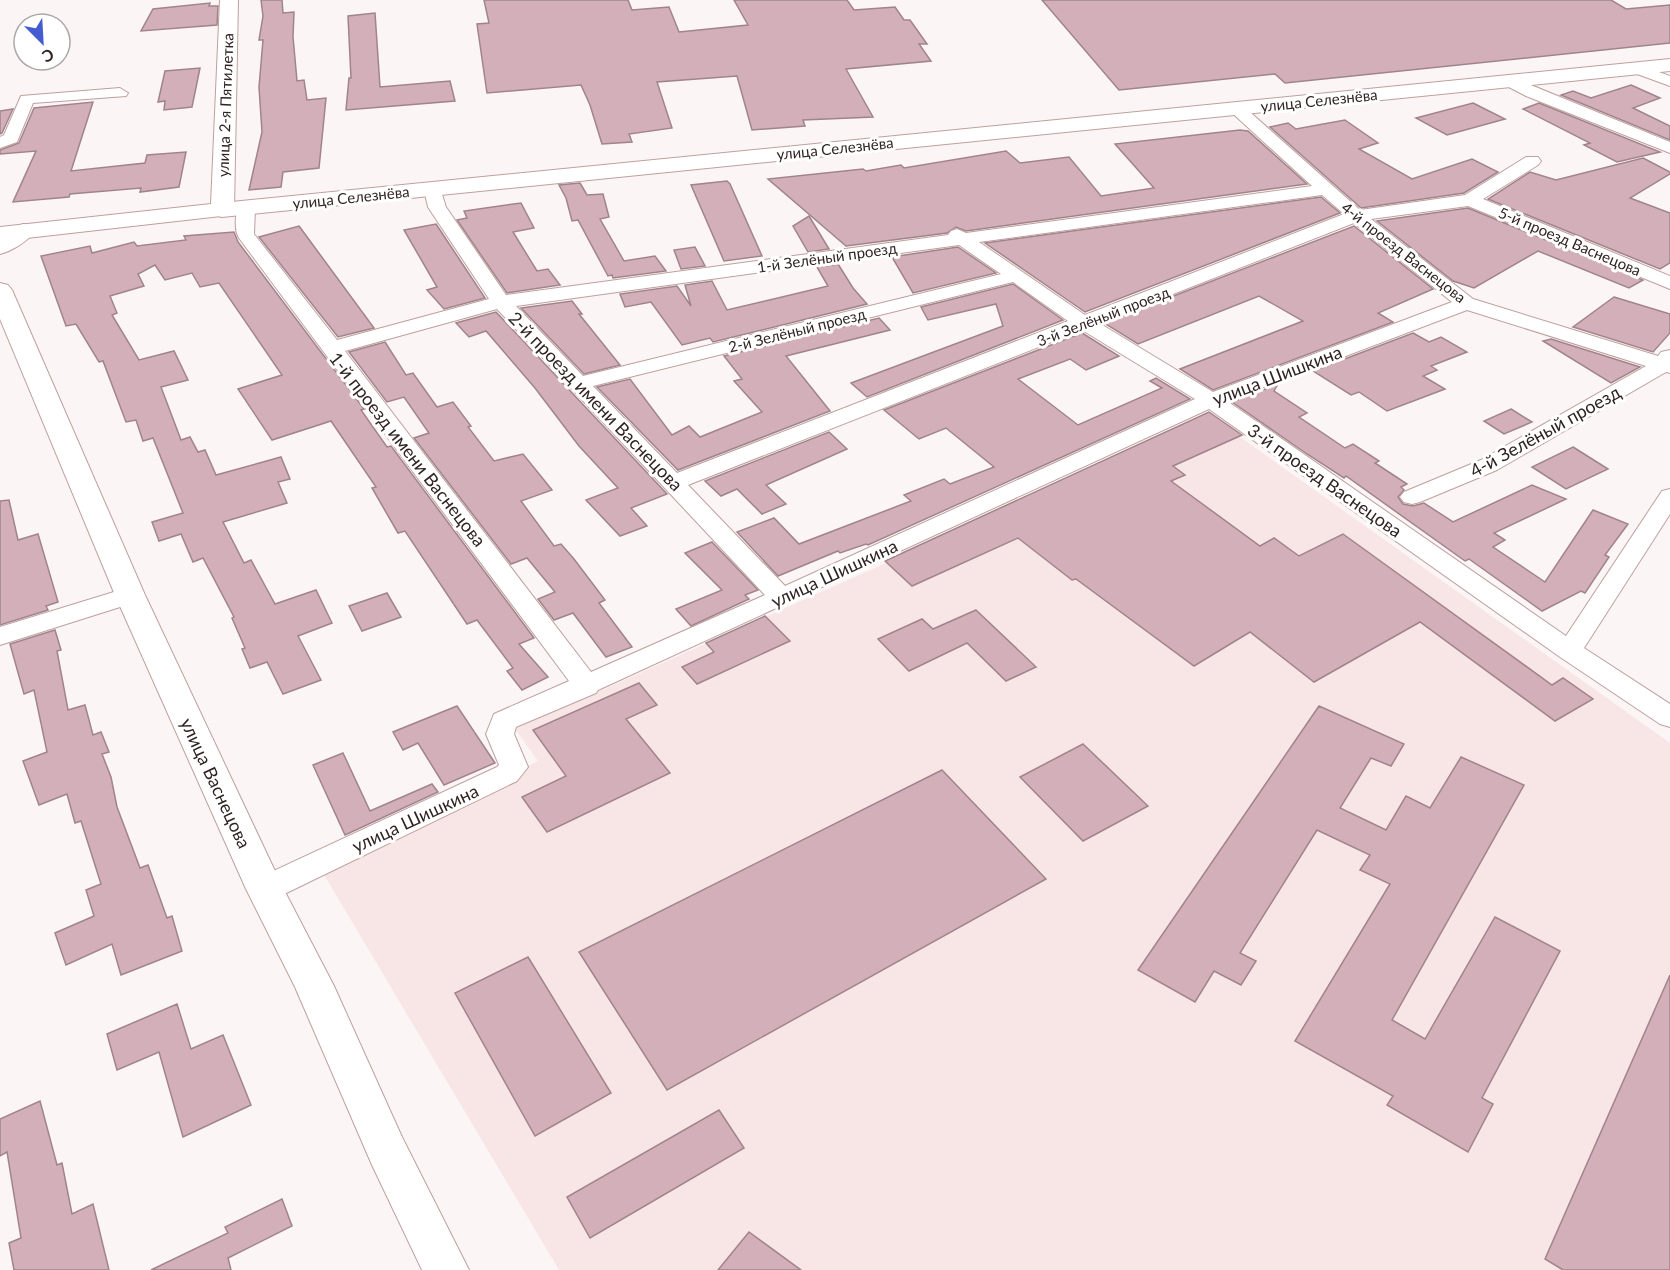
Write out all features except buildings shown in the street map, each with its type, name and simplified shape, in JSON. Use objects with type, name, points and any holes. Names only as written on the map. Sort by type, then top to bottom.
[{"type":"main road","name":"улица 2-я Пятилетка","points":[[222,210],[229,0]]},
{"type":"main road","name":"улица Селезнёва","points":[[0,234],[222,210]]},
{"type":"street","name":"улица Селезнёва","points":[[222,210],[1670,64]]},
{"type":"street","points":[[1634,68],[1670,81]]},
{"type":"street","points":[[1509,81],[1532,93],[1670,148]]},
{"type":"street","points":[[0,143],[11,138],[27,99],[120,93]]},
{"type":"street","name":"4-й проезд Васнецова","points":[[1236,108],[1356,216],[1466,303],[1668,362]]},
{"type":"street","name":"3-й Зелёный проезд","points":[[675,482],[1356,216],[1470,200],[1532,161]]},
{"type":"street","name":"2-й проезд имени Васнецова","points":[[433,189],[437,207],[501,302],[675,482],[782,597]]},
{"type":"street","name":"1-й Зелёный проезд","points":[[331,348],[501,302],[955,234],[1327,189]]},
{"type":"street","name":"5-й проезд Васнецова","points":[[1470,200],[1670,283]]},
{"type":"street","name":"1-й проезд имени Васнецова","points":[[246,208],[244,234],[587,686]]},
{"type":"street","points":[[0,247],[24,231]]},
{"type":"street","name":"3-й проезд Васнецова","points":[[955,234],[1084,323],[1211,400],[1569,651],[1670,717]]},
{"type":"street","name":"2-й Зелёный проезд","points":[[578,383],[1016,276]]},
{"type":"street","name":"улица Васнецова","points":[[0,290],[130,595],[265,889],[314,986],[387,1151],[446,1270]]},
{"type":"street","name":"улица Шишкина","points":[[265,889],[507,774],[514,767],[500,734],[504,721],[587,686],[1211,400],[1466,303]]},
{"type":"street","name":"4-й Зелёный проезд","points":[[1412,497],[1489,465],[1668,362]]},
{"type":"street","points":[[1569,651],[1670,496]]},
{"type":"street","points":[[0,636],[130,595]]},
{"type":"shaded area","points":[[1212,417],[1670,743],[1670,1270],[559,1270],[320,868],[538,761],[515,729]]}]
